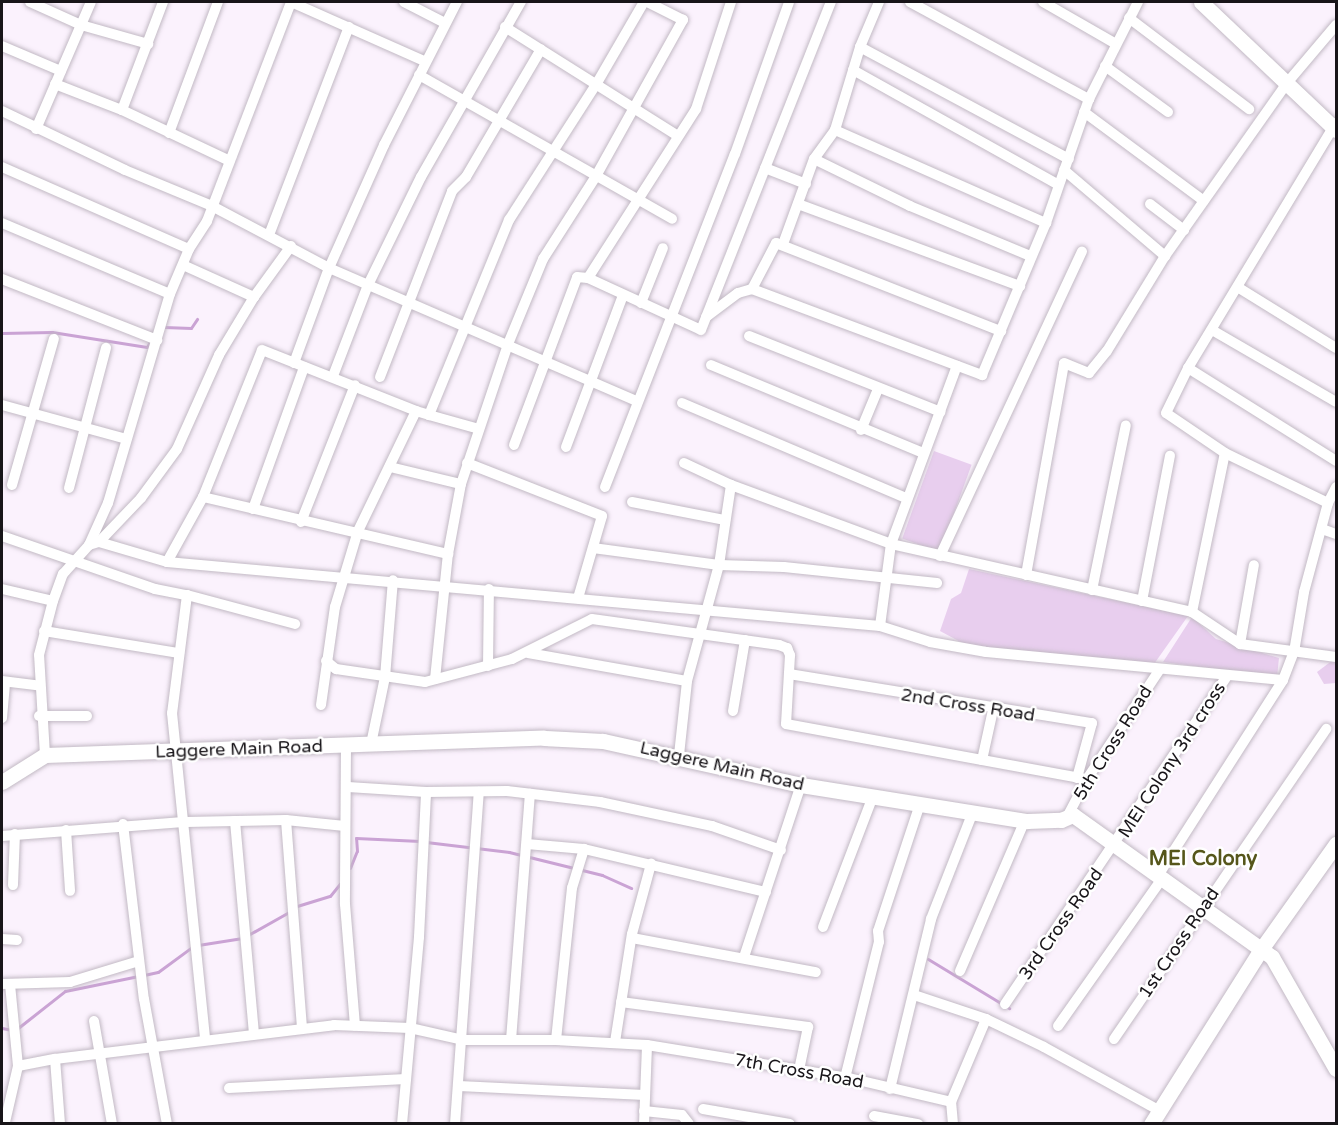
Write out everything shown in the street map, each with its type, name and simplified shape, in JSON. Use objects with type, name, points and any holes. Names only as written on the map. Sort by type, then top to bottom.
[{"type":"street","points":[[30,2],[81,25],[148,44]]},
{"type":"street","points":[[36,129],[91,2]]},
{"type":"street","points":[[122,110],[163,2]]},
{"type":"street","points":[[169,134],[218,2]]},
{"type":"street","points":[[94,543],[170,294],[189,249],[207,220],[210,205],[230,161],[291,2],[312,6],[349,27],[424,61]]},
{"type":"street","points":[[404,2],[445,23]]},
{"type":"street","points":[[253,509],[329,268],[424,61],[457,2]]},
{"type":"street","points":[[333,376],[368,285],[464,101],[521,2]]},
{"type":"street","points":[[429,415],[505,228],[597,83],[645,2],[683,20],[596,176],[543,259],[508,344],[460,484],[444,585],[435,679]]},
{"type":"street","points":[[588,278],[696,109],[731,2]]},
{"type":"street","points":[[605,487],[669,316],[735,154],[789,2]]},
{"type":"street","points":[[514,444],[545,363],[569,290],[577,277],[588,278],[701,330],[831,2]]},
{"type":"street","points":[[783,244],[814,159],[835,130],[860,47],[879,2]]},
{"type":"street","points":[[910,2],[1089,99]]},
{"type":"street","points":[[1043,2],[1116,44]]},
{"type":"street","points":[[706,317],[738,293],[752,289],[982,375],[1020,286],[1030,256],[1046,223],[1057,184],[1069,159],[1089,99],[1138,2]]},
{"type":"street","points":[[1201,2],[1335,127],[1239,288],[1188,368],[1167,408],[1167,416],[1225,453],[1328,503]]},
{"type":"street","points":[[1129,18],[1249,109]]},
{"type":"street","points":[[1026,575],[1064,363],[1089,373],[1121,333],[1166,256],[1287,83],[1336,26]]},
{"type":"street","points":[[269,235],[349,27]]},
{"type":"street","points":[[505,27],[678,136]]},
{"type":"street","points":[[2,46],[61,71]]},
{"type":"street","points":[[860,47],[1069,159]]},
{"type":"street","points":[[380,377],[452,190],[466,177],[498,118],[541,49]]},
{"type":"street","points":[[1105,66],[1168,112]]},
{"type":"street","points":[[853,70],[1057,184]]},
{"type":"street","points":[[419,75],[498,118],[552,153],[672,219]]},
{"type":"street","points":[[55,84],[122,110],[230,161]]},
{"type":"street","points":[[2,111],[36,129],[210,205],[329,268],[466,325],[591,384],[636,401]]},
{"type":"street","points":[[1084,112],[1204,201]]},
{"type":"street","points":[[835,130],[1046,223]]},
{"type":"street","points":[[814,159],[910,206],[1030,256]]},
{"type":"street","points":[[2,167],[189,249]]},
{"type":"street","points":[[765,168],[806,184]]},
{"type":"street","points":[[1064,170],[1166,256]]},
{"type":"street","points":[[798,204],[1020,286]]},
{"type":"street","points":[[1150,204],[1184,230]]},
{"type":"street","points":[[2,224],[170,294]]},
{"type":"street","points":[[752,289],[772,248],[783,244],[1001,331]]},
{"type":"street","points":[[5,777],[45,755],[39,716],[39,655],[44,631],[63,574],[141,498],[177,449],[219,355],[254,297],[291,246]]},
{"type":"street","points":[[641,303],[663,248]]},
{"type":"street","points":[[940,556],[1082,252]]},
{"type":"street","points":[[183,265],[254,297]]},
{"type":"street","points":[[2,279],[157,334]]},
{"type":"street","points":[[1239,288],[1336,348]]},
{"type":"street","points":[[566,447],[623,295]]},
{"type":"street","points":[[1212,330],[1336,402]]},
{"type":"street","points":[[749,336],[878,389],[941,412]]},
{"type":"street","points":[[12,485],[54,339]]},
{"type":"street","points":[[69,489],[106,348]]},
{"type":"street","points":[[167,562],[203,497],[262,350],[333,376],[416,411],[479,429]]},
{"type":"street","points":[[711,365],[861,430],[923,453]]},
{"type":"street","points":[[880,626],[891,544],[906,498],[957,366]]},
{"type":"street","points":[[1188,368],[1336,461]]},
{"type":"street","points":[[301,522],[355,385]]},
{"type":"street","points":[[861,430],[878,389]]},
{"type":"street","points":[[682,403],[906,498]]},
{"type":"street","points":[[2,405],[126,439]]},
{"type":"street","points":[[321,705],[326,661],[343,576],[358,531],[416,411]]},
{"type":"street","points":[[1092,590],[1126,425]]},
{"type":"street","points":[[1192,612],[1225,453]]},
{"type":"street","points":[[1142,601],[1170,456]]},
{"type":"street","points":[[467,463],[598,513],[602,519],[578,598]]},
{"type":"street","points":[[684,463],[731,485],[891,544],[1192,612],[1240,644],[1336,657]]},
{"type":"street","points":[[390,466],[460,484]]},
{"type":"street","points":[[679,755],[687,681],[698,634],[719,566],[731,485]]},
{"type":"street","points":[[1058,1026],[1161,876],[1283,680],[1294,652],[1302,602],[1328,503],[1336,487]]},
{"type":"street","points":[[203,497],[301,522],[358,531],[448,554]]},
{"type":"street","points":[[632,502],[725,520]]},
{"type":"street","points":[[1322,529],[1336,534]]},
{"type":"street","points":[[2,536],[75,563],[295,624]]},
{"type":"street","points":[[94,543],[167,562],[393,580],[880,626],[958,648],[1283,680]]},
{"type":"street","points":[[593,548],[719,566],[887,576],[937,583]]},
{"type":"street","points":[[1240,644],[1254,566]]},
{"type":"street","points":[[371,744],[385,677],[393,580]]},
{"type":"street","points":[[2,588],[53,601]]},
{"type":"street","points":[[488,666],[489,589]]},
{"type":"street","points":[[187,595],[172,713],[186,822],[205,1038]]},
{"type":"street","points":[[326,661],[336,669],[413,682],[435,679],[488,666],[526,652],[592,620],[745,640],[787,648],[789,674],[786,724],[1082,778]]},
{"type":"street","points":[[44,631],[179,653]]},
{"type":"street","points":[[733,711],[745,640]]},
{"type":"street","points":[[526,652],[687,681]]},
{"type":"street","name":"5th Cross Road","points":[[1067,817],[1082,778],[1160,669]]},
{"type":"street","name":"2nd Cross Road","points":[[789,674],[993,710],[1092,723],[1082,778]]},
{"type":"street","name":"MEI Colony 3rd cross","points":[[1116,844],[1227,676]]},
{"type":"street","points":[[2,718],[3,681],[40,686]]},
{"type":"street","points":[[982,760],[993,710]]},
{"type":"street","points":[[39,716],[87,716]]},
{"type":"street","name":"1st Cross Road","points":[[1114,1039],[1326,729]]},
{"type":"street","name":"Laggere Main Road","points":[[45,755],[544,738],[603,741],[679,755],[801,785],[920,804],[1025,820],[1073,815],[1272,957],[1336,1069]]},
{"type":"street","points":[[346,745],[348,787],[345,884],[356,1026]]},
{"type":"street","points":[[744,957],[801,785]]},
{"type":"street","points":[[348,787],[426,792],[530,794],[600,802],[712,826],[781,850]]},
{"type":"street","points":[[402,1124],[426,792]]},
{"type":"street","points":[[455,1124],[463,1040],[479,792]]},
{"type":"street","points":[[511,1040],[530,794]]},
{"type":"street","points":[[823,927],[873,796]]},
{"type":"street","points":[[845,1078],[879,942],[878,931],[920,804]]},
{"type":"street","points":[[890,1089],[931,919],[973,812]]},
{"type":"street","points":[[2,836],[123,824],[186,822],[286,820],[345,826]]},
{"type":"street","points":[[286,820],[302,1028]]},
{"type":"street","points":[[960,971],[1025,820]]},
{"type":"street","points":[[235,821],[254,1033]]},
{"type":"street","points":[[123,824],[144,999],[153,1050],[165,1096],[167,1124]]},
{"type":"street","points":[[66,830],[70,891]]},
{"type":"street","points":[[13,885],[15,834]]},
{"type":"street","points":[[527,844],[584,849],[766,892]]},
{"type":"street","name":"3rd Cross Road","points":[[1005,1004],[1116,844]]},
{"type":"street","points":[[914,994],[986,1019],[1155,1117],[1262,948],[1336,844]]},
{"type":"street","points":[[556,1040],[572,888],[584,849]]},
{"type":"street","points":[[615,1042],[632,938],[651,864]]},
{"type":"street","points":[[632,938],[816,972]]},
{"type":"street","points":[[2,939],[17,940]]},
{"type":"street","points":[[5,1122],[7,1090],[18,1066],[6,985],[70,982],[140,966]]},
{"type":"street","points":[[621,1002],[808,1028],[799,1070]]},
{"type":"street","points":[[953,1124],[951,1102],[986,1019]]},
{"type":"street","points":[[94,1021],[112,1124]]},
{"type":"street","name":"7th Cross Road","points":[[18,1066],[100,1053],[153,1050],[205,1038],[302,1028],[356,1026],[410,1028],[463,1040],[556,1040],[646,1045],[845,1078],[951,1102]]},
{"type":"street","points":[[644,1124],[646,1045]]},
{"type":"street","points":[[55,1059],[60,1124]]},
{"type":"street","points":[[229,1089],[406,1079]]},
{"type":"street","points":[[459,1086],[645,1095]]},
{"type":"street","points":[[703,1109],[741,1119],[790,1124]]},
{"type":"street","points":[[644,1111],[682,1115],[689,1124]]},
{"type":"street","points":[[874,1116],[918,1124]]},
{"type":"shaded area","points":[[934,451],[972,465],[940,552],[902,538]]},
{"type":"shaded area","points":[[969,569],[1188,616],[1154,664],[968,646],[940,631],[951,599],[961,593]]},
{"type":"shaded area","points":[[1192,617],[1216,639],[1279,658],[1277,677],[1163,662]]},
{"type":"shaded area","points":[[1336,660],[1336,683],[1324,684],[1317,672]]},
{"type":"waterway","points":[[164,327],[191,328],[197,319]]},
{"type":"waterway","points":[[2,333],[52,332],[147,347],[151,340]]},
{"type":"waterway","points":[[350,868],[357,851],[356,838],[420,841]]},
{"type":"waterway","points":[[426,842],[509,852],[602,875],[631,888]]},
{"type":"waterway","points":[[297,906],[330,896],[342,881]]},
{"type":"waterway","points":[[248,935],[289,912]]},
{"type":"waterway","points":[[198,945],[242,938]]},
{"type":"waterway","points":[[144,975],[158,972],[192,947]]},
{"type":"waterway","points":[[928,959],[1009,1008]]},
{"type":"waterway","points":[[18,1028],[65,991],[138,976]]},
{"type":"waterway","points":[[2,1028],[12,1030]]},
{"type":"district","name":"MEI Colony","points":[[1203,859]]}]
